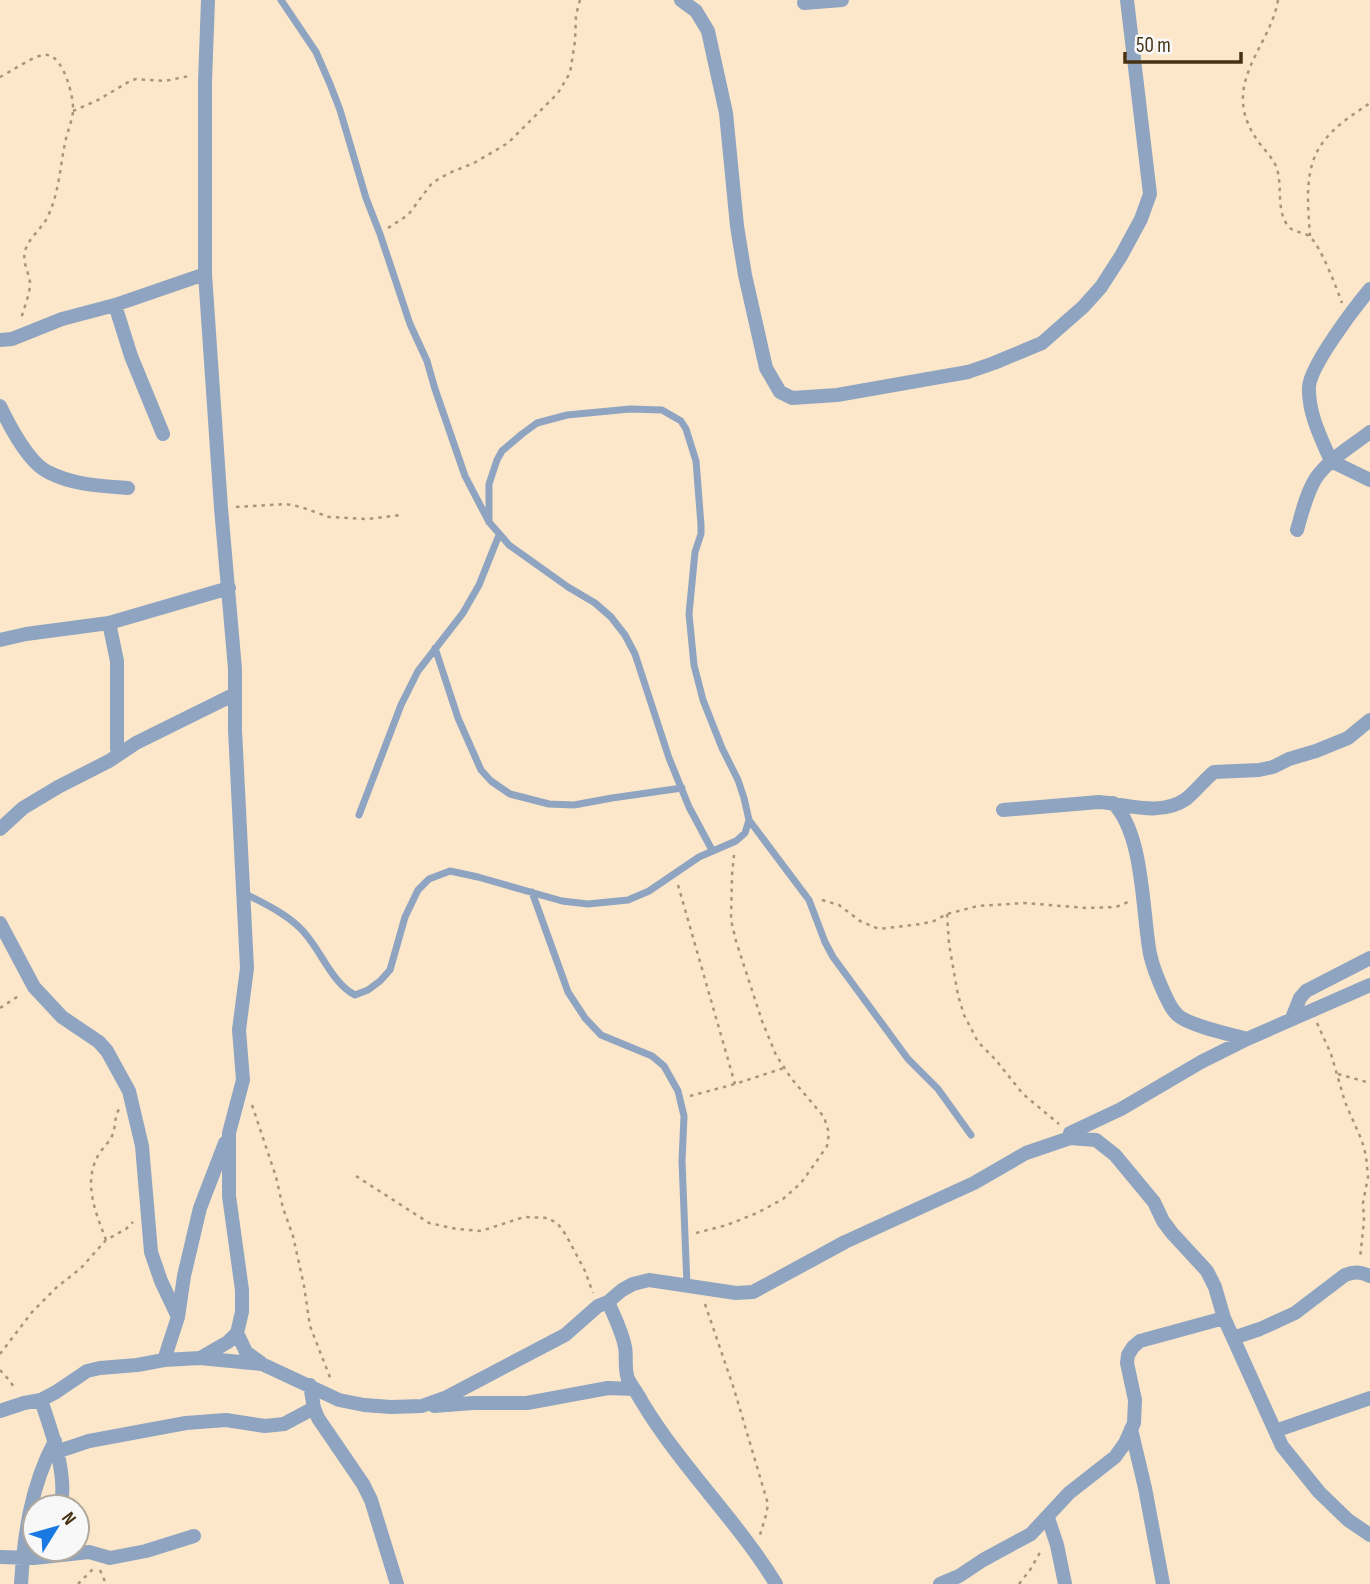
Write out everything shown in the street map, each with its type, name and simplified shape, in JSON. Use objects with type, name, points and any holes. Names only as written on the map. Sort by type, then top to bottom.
[{"type":"street","points":[[164,1360],[178,1317],[184,1276],[200,1209],[229,1133],[243,1080],[239,1030],[247,968],[235,730],[235,669],[220,508],[205,274],[208,0]]},
{"type":"street","points":[[681,0],[696,11],[708,31],[726,113],[741,251],[766,368],[780,392],[792,398],[837,395],[900,385],[968,372],[994,363],[1048,339],[1101,287],[1141,219],[1150,194],[1128,0]]},
{"type":"street","points":[[804,3],[842,0]]},
{"type":"street","points":[[6,340],[62,319],[115,305],[205,274]]},
{"type":"street","points":[[1370,289],[1312,374],[1309,388],[1318,432],[1331,461],[1370,480]]},
{"type":"street","points":[[115,305],[131,355],[163,434]]},
{"type":"street","points":[[0,407],[32,458],[46,471],[88,485],[128,488]]},
{"type":"street","points":[[1297,530],[1316,478],[1331,461],[1370,432]]},
{"type":"street","points":[[0,640],[109,623],[229,588]]},
{"type":"street","points":[[109,623],[117,661],[117,748]]},
{"type":"street","points":[[0,829],[23,808],[58,787],[109,761],[136,743],[235,694]]},
{"type":"street","points":[[1003,810],[1082,803],[1113,803],[1147,809],[1173,807],[1188,797],[1214,772],[1273,767],[1348,738],[1370,720]]},
{"type":"street","points":[[1113,803],[1125,817],[1130,830],[1152,959],[1172,1009],[1180,1017],[1247,1039]]},
{"type":"street","points":[[0,923],[34,987],[62,1017],[99,1042],[107,1051],[129,1091],[142,1146],[151,1252],[178,1317]]},
{"type":"street","points":[[1292,1018],[1306,990],[1370,958]]},
{"type":"street","points":[[422,1406],[447,1397],[565,1335],[633,1284],[649,1280],[736,1293],[752,1292],[845,1242],[974,1183],[1026,1153],[1070,1135],[1121,1109],[1201,1062],[1247,1039],[1370,985]]},
{"type":"street","points":[[200,1358],[228,1342],[237,1333],[242,1312],[242,1290],[229,1196],[229,1133]]},
{"type":"street","points":[[1070,1135],[1096,1140],[1115,1155],[1154,1202],[1172,1233],[1208,1271],[1224,1318],[1282,1446],[1319,1492],[1348,1520],[1370,1535]]},
{"type":"street","points":[[1233,1338],[1295,1313],[1345,1275],[1352,1272],[1364,1274]]},
{"type":"street","points":[[603,1304],[621,1333],[625,1349],[625,1370],[634,1389],[673,1448],[754,1551],[776,1584]]},
{"type":"street","points":[[940,1584],[959,1576],[1049,1522],[1069,1493],[1115,1457],[1125,1443],[1133,1423],[1135,1400],[1127,1363],[1133,1347],[1140,1341],[1224,1318]]},
{"type":"street","points":[[237,1333],[246,1352],[262,1364],[339,1400],[364,1405],[391,1407],[527,1403],[608,1388],[634,1389]]},
{"type":"street","points":[[0,1410],[41,1400],[87,1371],[100,1367],[137,1366],[164,1360],[200,1358],[262,1364]]},
{"type":"street","points":[[310,1385],[314,1408],[371,1500],[397,1584]]},
{"type":"street","points":[[1275,1432],[1370,1398]]},
{"type":"street","points":[[41,1400],[63,1479],[63,1493]]},
{"type":"street","points":[[55,1446],[186,1423],[226,1420],[265,1426],[284,1424],[314,1408]]},
{"type":"street","points":[[1131,1429],[1163,1584]]},
{"type":"street","points":[[35,1493],[39,1474],[55,1446]]},
{"type":"street","points":[[1049,1522],[1061,1559],[1065,1584]]},
{"type":"street","points":[[91,1553],[110,1558],[146,1551],[194,1536]]},
{"type":"street","points":[[0,1557],[21,1556]]},
{"type":"street","points":[[20,1584],[29,1563]]},
{"type":"lane","points":[[281,0],[316,52],[330,84],[410,324],[427,362],[466,476],[489,522],[509,545],[595,603],[625,635],[635,654],[669,758],[689,807],[712,850]]},
{"type":"lane","points":[[489,522],[488,484],[499,456],[537,423],[567,415],[630,409],[662,410],[681,421],[696,461],[701,525],[695,552],[689,614],[694,665],[703,700],[738,780],[749,820],[809,900],[833,957],[908,1059],[938,1089],[971,1135]]},
{"type":"lane","points":[[359,815],[401,705],[418,671],[463,613],[499,535]]},
{"type":"lane","points":[[435,648],[458,718],[481,770],[510,793],[549,804],[573,805],[682,788]]},
{"type":"lane","points":[[244,893],[300,928],[346,990],[355,995],[368,990],[390,970],[405,917],[418,890],[429,879],[450,871],[562,901],[588,904],[628,900],[649,891],[699,857],[736,841],[745,833],[749,820]]},
{"type":"lane","points":[[532,892],[568,992],[584,1018],[601,1035],[652,1056],[664,1066],[678,1091],[684,1116],[682,1161],[685,1236],[693,1287]]},
{"type":"path","points":[[380,234],[408,215],[432,183],[508,143],[558,93],[570,73],[580,0]]},
{"type":"path","points":[[1278,0],[1277,9],[1250,69],[1243,92],[1243,113],[1247,124],[1277,168],[1281,210],[1287,225],[1291,230],[1310,237]]},
{"type":"path","points":[[0,77],[35,57],[51,55],[64,72],[73,103],[55,198],[43,227],[29,241],[24,253],[30,284],[20,322],[6,340]]},
{"type":"path","points":[[73,111],[136,79],[165,81],[206,70]]},
{"type":"path","points":[[1348,320],[1327,266],[1310,237],[1310,176],[1314,159],[1323,142],[1339,125],[1370,103]]},
{"type":"path","points":[[220,508],[285,504],[329,517],[367,519],[401,515]]},
{"type":"path","points":[[685,1236],[727,1225],[783,1199],[801,1183],[827,1146],[829,1133],[824,1117],[791,1078],[776,1055],[736,942],[732,920],[732,875],[736,841]]},
{"type":"path","points":[[675,874],[735,1084]]},
{"type":"path","points":[[806,896],[839,905],[860,921],[879,929],[921,924],[978,906],[1024,903],[1087,908],[1116,907],[1143,894]]},
{"type":"path","points":[[947,914],[958,995],[978,1042],[1023,1094],[1070,1135]]},
{"type":"path","points":[[0,1009],[34,987]]},
{"type":"path","points":[[1311,1010],[1338,1074],[1368,1166],[1363,1203],[1364,1274]]},
{"type":"path","points":[[680,1098],[784,1068]]},
{"type":"path","points":[[1338,1074],[1370,1083]]},
{"type":"path","points":[[243,1080],[293,1236],[310,1326],[339,1400]]},
{"type":"path","points":[[106,1240],[95,1211],[91,1179],[97,1156],[113,1135],[115,1117],[129,1091]]},
{"type":"path","points":[[356,1176],[429,1223],[481,1231],[524,1217],[548,1218],[558,1224],[566,1235],[603,1304]]},
{"type":"path","points":[[0,1354],[57,1287],[80,1268],[106,1240],[126,1229],[147,1210]]},
{"type":"path","points":[[693,1287],[734,1389],[768,1504],[754,1551]]},
{"type":"path","points":[[0,1370],[23,1403]]},
{"type":"path","points":[[1018,1584],[1030,1570],[1047,1540],[1049,1522]]},
{"type":"path","points":[[78,1584],[98,1564]]}]
